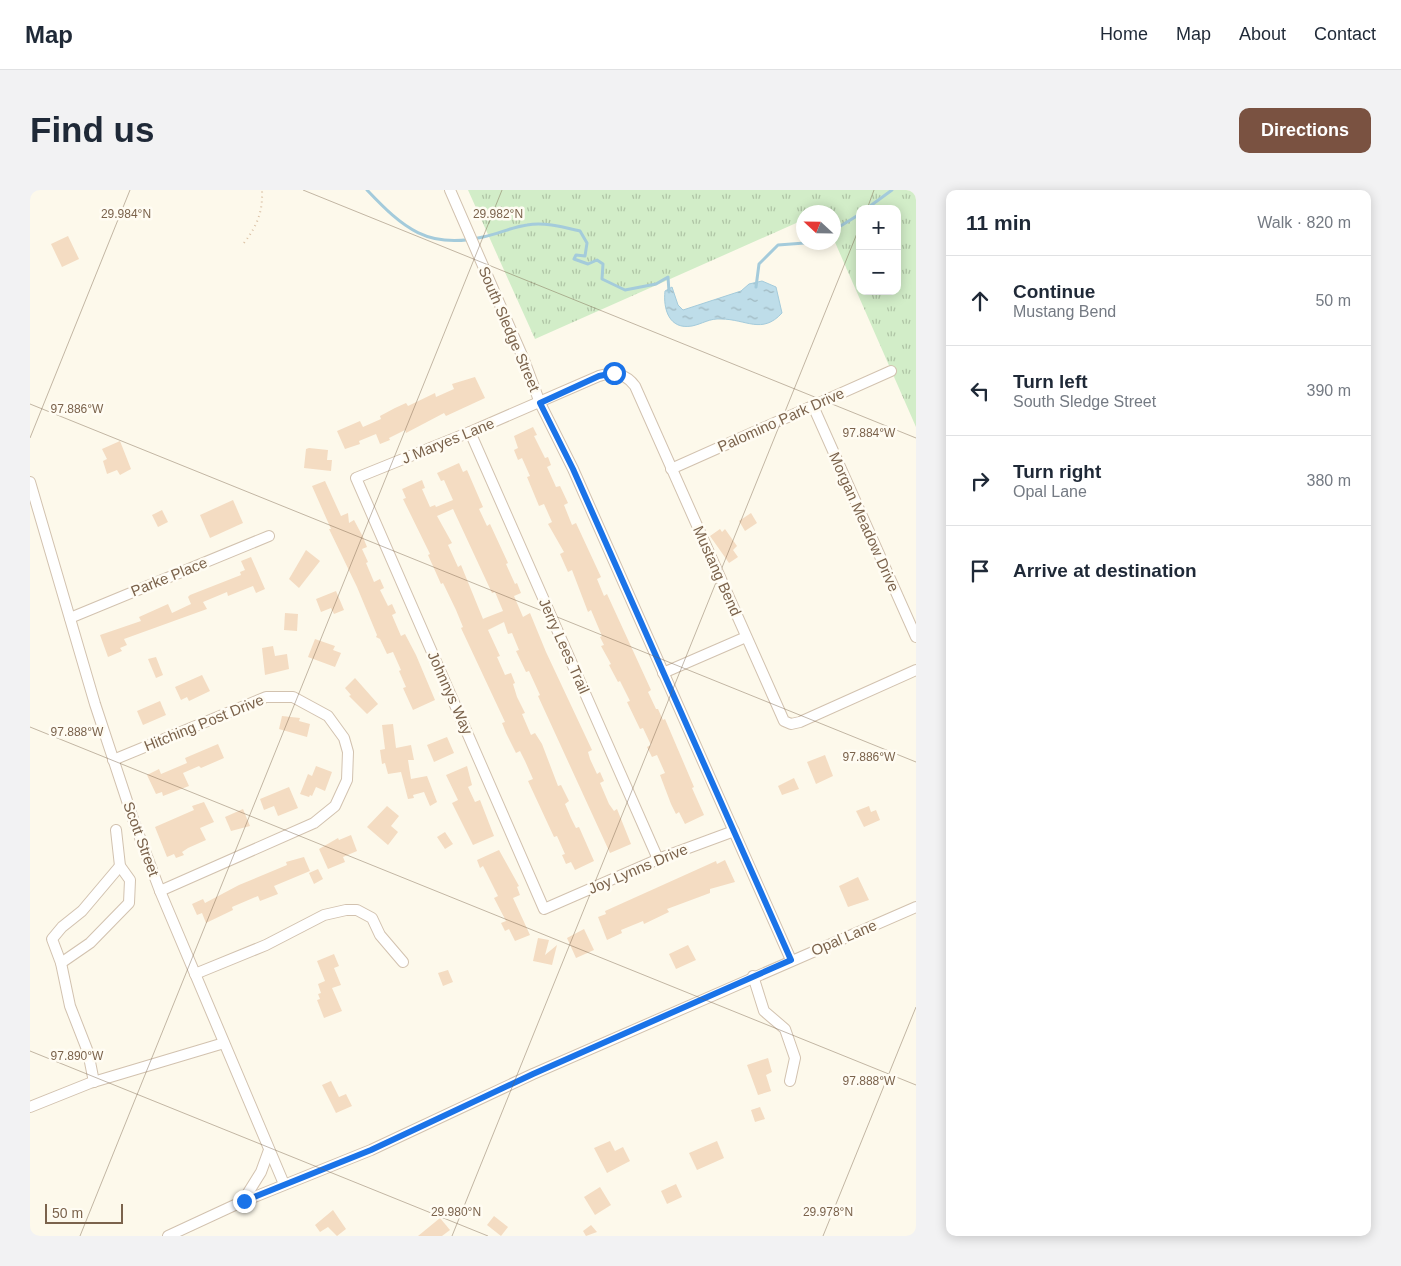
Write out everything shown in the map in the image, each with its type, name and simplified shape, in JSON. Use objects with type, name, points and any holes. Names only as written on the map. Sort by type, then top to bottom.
[{"type":"street","name":"South Sledge Street","points":[[450,190],[524,360],[540,403],[573,469],[791,960]]},
{"type":"street","name":"Palomino Park Drive","points":[[672,469],[891,371]]},
{"type":"street","name":"Mustang Bend","points":[[540,403],[608,373],[626,378],[634,386],[782,718],[791,724],[800,722],[916,670]]},
{"type":"street","name":"J Maryes Lane","points":[[356,478],[540,403]]},
{"type":"street","name":"Morgan Meadow Drive","points":[[813,406],[916,637]]},
{"type":"street","name":"Jerry Lees Trail","points":[[470,432],[658,859]]},
{"type":"street","name":"Johnnys Way","points":[[356,478],[544,909]]},
{"type":"street","name":"Scott Street","points":[[30,482],[113,760],[160,891],[284,1184]]},
{"type":"street","name":"Parke Place","points":[[70,618],[269,536]]},
{"type":"street","points":[[663,673],[746,637]]},
{"type":"street","name":"Hitching Post Drive","points":[[113,760],[266,697],[293,697],[328,716],[344,738],[348,752],[347,780],[335,806],[314,824],[160,891]]},
{"type":"street","points":[[61,963],[90,943],[129,903],[130,880],[120,866],[116,830]]},
{"type":"street","name":"Joy Lynns Drive","points":[[544,909],[658,859],[734,831]]},
{"type":"street","points":[[94,1082],[88,1052],[70,1006],[61,963],[52,939],[62,927],[82,911],[120,866]]},
{"type":"street","name":"Opal Lane","points":[[168,1236],[284,1184],[371,1150],[533,1074],[753,976],[916,907]]},
{"type":"street","points":[[195,974],[266,945],[324,915],[346,910],[357,910],[372,918],[380,935],[402,962]]},
{"type":"street","points":[[753,976],[764,1011],[785,1028],[795,1058],[790,1081]]},
{"type":"street","points":[[30,1107],[94,1082],[224,1043]]},
{"type":"street","points":[[244,1201],[261,1172],[269,1150]]},
{"type":"path","points":[[244,244],[255,229],[261,216],[262,190]]},
{"type":"green space","points":[[468,190],[916,190],[916,427],[858,295],[901,295],[901,205],[856,205],[856,290],[838,250],[841,250],[841,205],[796,205],[796,223],[535,339]]},
{"type":"water","points":[[762,281],[776,287],[782,313],[775,320],[761,325],[717,319],[692,326],[678,325],[669,317],[665,305],[665,291],[672,287],[678,305],[683,310],[741,291],[749,284]]},
{"type":"building","points":[[68,236],[79,259],[62,267],[51,244]]},
{"type":"building","points":[[475,377],[485,398],[446,416],[444,413],[406,433],[405,430],[380,444],[376,434],[359,441],[360,444],[345,449],[337,431],[360,421],[363,427],[381,419],[380,416],[406,403],[408,406],[435,393],[436,397],[454,389],[452,384]]},
{"type":"building","points":[[533,427],[537,435],[534,436],[545,458],[548,457],[551,465],[547,467],[556,487],[560,486],[568,503],[564,505],[572,525],[576,523],[601,577],[597,579],[604,596],[607,594],[651,690],[648,692],[656,709],[658,709],[663,720],[665,719],[694,787],[692,788],[704,815],[685,824],[679,812],[676,814],[671,804],[660,775],[665,773],[657,755],[652,757],[647,747],[651,745],[643,728],[640,729],[627,702],[630,701],[620,681],[618,682],[609,665],[611,664],[601,646],[604,645],[600,637],[602,636],[591,610],[588,612],[572,570],[568,572],[560,554],[564,552],[548,524],[552,522],[544,504],[539,506],[527,477],[530,476],[522,458],[518,460],[514,450],[518,448],[514,436]]},
{"type":"building","points":[[120,441],[131,469],[120,475],[117,470],[107,474],[103,461],[107,459],[102,449]]},
{"type":"building","points":[[306,449],[328,450],[327,460],[332,460],[331,471],[304,468]]},
{"type":"building","points":[[459,463],[463,472],[467,470],[483,507],[479,509],[487,526],[490,524],[508,563],[506,564],[521,593],[514,596],[523,617],[530,613],[546,652],[592,750],[588,752],[590,759],[597,774],[600,772],[604,781],[600,783],[609,804],[614,811],[617,809],[631,844],[610,853],[538,696],[540,695],[529,671],[526,672],[516,651],[519,650],[512,633],[508,634],[504,622],[488,630],[500,656],[497,657],[505,675],[511,673],[517,697],[525,713],[522,714],[531,735],[535,733],[542,744],[558,786],[561,785],[569,801],[565,804],[571,818],[576,828],[579,827],[594,861],[575,870],[571,862],[566,864],[562,855],[565,854],[557,836],[554,837],[528,781],[533,779],[525,761],[520,751],[516,753],[506,733],[502,723],[505,722],[461,628],[463,627],[456,610],[443,583],[441,584],[428,555],[430,554],[403,499],[406,498],[402,489],[422,480],[425,488],[422,489],[430,507],[435,505],[436,507],[453,500],[444,480],[441,481],[437,473]],"holes":[[[453,509],[492,593],[495,592],[503,611],[483,619],[461,565],[458,567],[448,545],[452,543],[437,516]]]},
{"type":"building","points":[[325,481],[341,516],[348,513],[349,523],[354,520],[363,537],[367,547],[362,549],[374,582],[380,579],[384,588],[380,590],[388,606],[392,604],[396,613],[392,615],[401,636],[405,634],[435,700],[413,710],[403,688],[406,687],[393,652],[387,654],[380,639],[376,637],[377,635],[357,587],[329,529],[331,529],[312,486]]},
{"type":"building","points":[[233,500],[243,523],[210,538],[200,515]]},
{"type":"building","points":[[162,510],[168,522],[158,527],[152,515]]},
{"type":"building","points":[[751,513],[757,523],[745,531],[739,521]]},
{"type":"building","points":[[720,529],[722,532],[725,529],[737,546],[733,550],[738,557],[729,563],[710,536]]},
{"type":"building","points":[[306,550],[320,561],[299,588],[289,579]]},
{"type":"building","points":[[251,557],[265,589],[256,593],[253,586],[228,596],[227,592],[203,602],[207,609],[124,639],[127,645],[120,648],[122,651],[108,657],[100,635],[141,621],[139,617],[168,604],[172,613],[191,604],[188,597],[190,595],[241,575],[240,572],[245,570],[241,561]]},
{"type":"building","points":[[336,591],[344,610],[334,614],[331,608],[321,612],[316,599]]},
{"type":"building","points":[[285,613],[298,614],[297,631],[284,630]]},
{"type":"building","points":[[315,639],[335,646],[333,650],[341,653],[335,667],[308,657]]},
{"type":"building","points":[[273,646],[275,656],[287,654],[289,669],[265,675],[262,648]]},
{"type":"building","points":[[156,657],[163,675],[156,678],[148,659]]},
{"type":"building","points":[[202,675],[210,691],[189,701],[187,697],[181,700],[175,687]]},
{"type":"building","points":[[355,678],[378,704],[367,714],[349,696],[351,695],[345,688]]},
{"type":"building","points":[[160,701],[166,715],[143,725],[137,711]]},
{"type":"building","points":[[282,716],[300,718],[299,721],[310,724],[307,737],[279,729]]},
{"type":"building","points":[[393,724],[396,748],[411,745],[414,760],[408,760],[411,779],[427,776],[437,802],[430,806],[424,792],[413,795],[414,798],[408,799],[401,772],[388,774],[385,763],[382,764],[380,750],[385,749],[382,725]]},
{"type":"building","points":[[447,737],[454,753],[434,762],[427,745]]},
{"type":"building","points":[[218,744],[224,758],[183,773],[189,786],[163,796],[162,792],[156,794],[147,775],[159,769],[161,774],[187,763],[185,758]]},
{"type":"building","points":[[825,755],[833,776],[816,784],[807,762]]},
{"type":"building","points":[[316,766],[332,772],[325,791],[316,787],[312,796],[300,794],[308,774],[312,776]]},
{"type":"building","points":[[467,766],[472,785],[468,787],[475,802],[480,800],[494,836],[473,845],[452,803],[458,800],[446,775]]},
{"type":"building","points":[[794,778],[799,789],[782,795],[778,786]]},
{"type":"building","points":[[289,787],[298,808],[278,816],[274,806],[264,810],[260,799]]},
{"type":"building","points":[[204,802],[214,822],[200,828],[206,840],[182,852],[184,855],[176,858],[174,854],[167,857],[155,827],[194,810],[192,806]]},
{"type":"building","points":[[387,806],[399,816],[391,826],[398,832],[388,845],[367,827]]},
{"type":"building","points":[[869,806],[871,812],[876,810],[880,820],[864,827],[856,811]]},
{"type":"building","points":[[243,809],[250,826],[231,831],[225,817]]},
{"type":"building","points":[[445,832],[453,844],[445,849],[437,837]]},
{"type":"building","points":[[351,835],[357,851],[343,857],[345,862],[328,869],[319,849],[338,838],[339,840]]},
{"type":"building","points":[[499,850],[519,886],[517,887],[520,895],[513,898],[530,935],[515,941],[509,929],[505,931],[501,923],[506,921],[494,898],[498,896],[483,866],[480,868],[477,860]]},
{"type":"building","points":[[304,857],[310,871],[274,886],[278,894],[260,901],[258,896],[232,907],[233,910],[206,923],[202,913],[197,915],[192,904],[203,899],[205,903],[239,885],[287,865],[286,862]]},
{"type":"building","points":[[725,860],[735,882],[710,889],[710,893],[667,909],[669,912],[644,924],[643,921],[621,930],[622,933],[607,940],[598,917],[606,914],[605,911],[716,861],[717,864]]},
{"type":"building","points":[[318,869],[323,879],[314,884],[309,873]]},
{"type":"building","points":[[858,877],[869,900],[848,907],[839,886]]},
{"type":"building","points":[[584,929],[594,950],[576,958],[567,938]]},
{"type":"building","points":[[538,938],[549,940],[545,955],[557,945],[552,965],[533,961]]},
{"type":"building","points":[[688,945],[696,960],[676,969],[669,954]]},
{"type":"building","points":[[334,954],[339,966],[334,968],[341,985],[332,988],[342,1011],[324,1018],[317,1000],[320,999],[318,994],[321,993],[318,984],[325,981],[317,961]]},
{"type":"building","points":[[448,970],[453,982],[443,986],[438,973]]},
{"type":"building","points":[[768,1058],[772,1072],[766,1075],[771,1091],[758,1095],[747,1065]]},
{"type":"building","points":[[331,1081],[339,1097],[346,1094],[352,1106],[336,1113],[322,1085]]},
{"type":"building","points":[[760,1107],[765,1119],[755,1122],[751,1110]]},
{"type":"building","points":[[610,1141],[615,1151],[623,1147],[630,1161],[607,1173],[594,1148]]},
{"type":"building","points":[[717,1141],[724,1158],[697,1170],[689,1153]]},
{"type":"building","points":[[676,1184],[682,1197],[667,1204],[661,1191]]},
{"type":"building","points":[[600,1187],[611,1205],[595,1215],[584,1197]]},
{"type":"building","points":[[333,1210],[346,1229],[337,1236],[328,1227],[320,1232],[315,1225]]},
{"type":"building","points":[[494,1216],[508,1227],[501,1236],[487,1225]]},
{"type":"building","points":[[440,1218],[450,1230],[442,1236],[418,1236]]},
{"type":"building","points":[[591,1225],[597,1232],[586,1236],[583,1231]]},
{"type":"waterway","points":[[367,190],[405,225],[418,233],[432,238],[464,240],[534,224],[554,225],[580,231],[587,243],[585,256],[576,255],[574,259],[588,264],[597,260],[603,264],[602,279],[625,290],[656,284],[668,277],[669,292]]},
{"type":"waterway","points":[[871,205],[892,190]]},
{"type":"waterway","points":[[841,226],[856,216]]},
{"type":"waterway","points":[[756,287],[759,264],[778,245],[796,244]]},
{"type":"route","points":[[244,1201],[371,1150],[533,1074],[791,960],[573,469],[540,403],[599,376],[614,373]]}]
